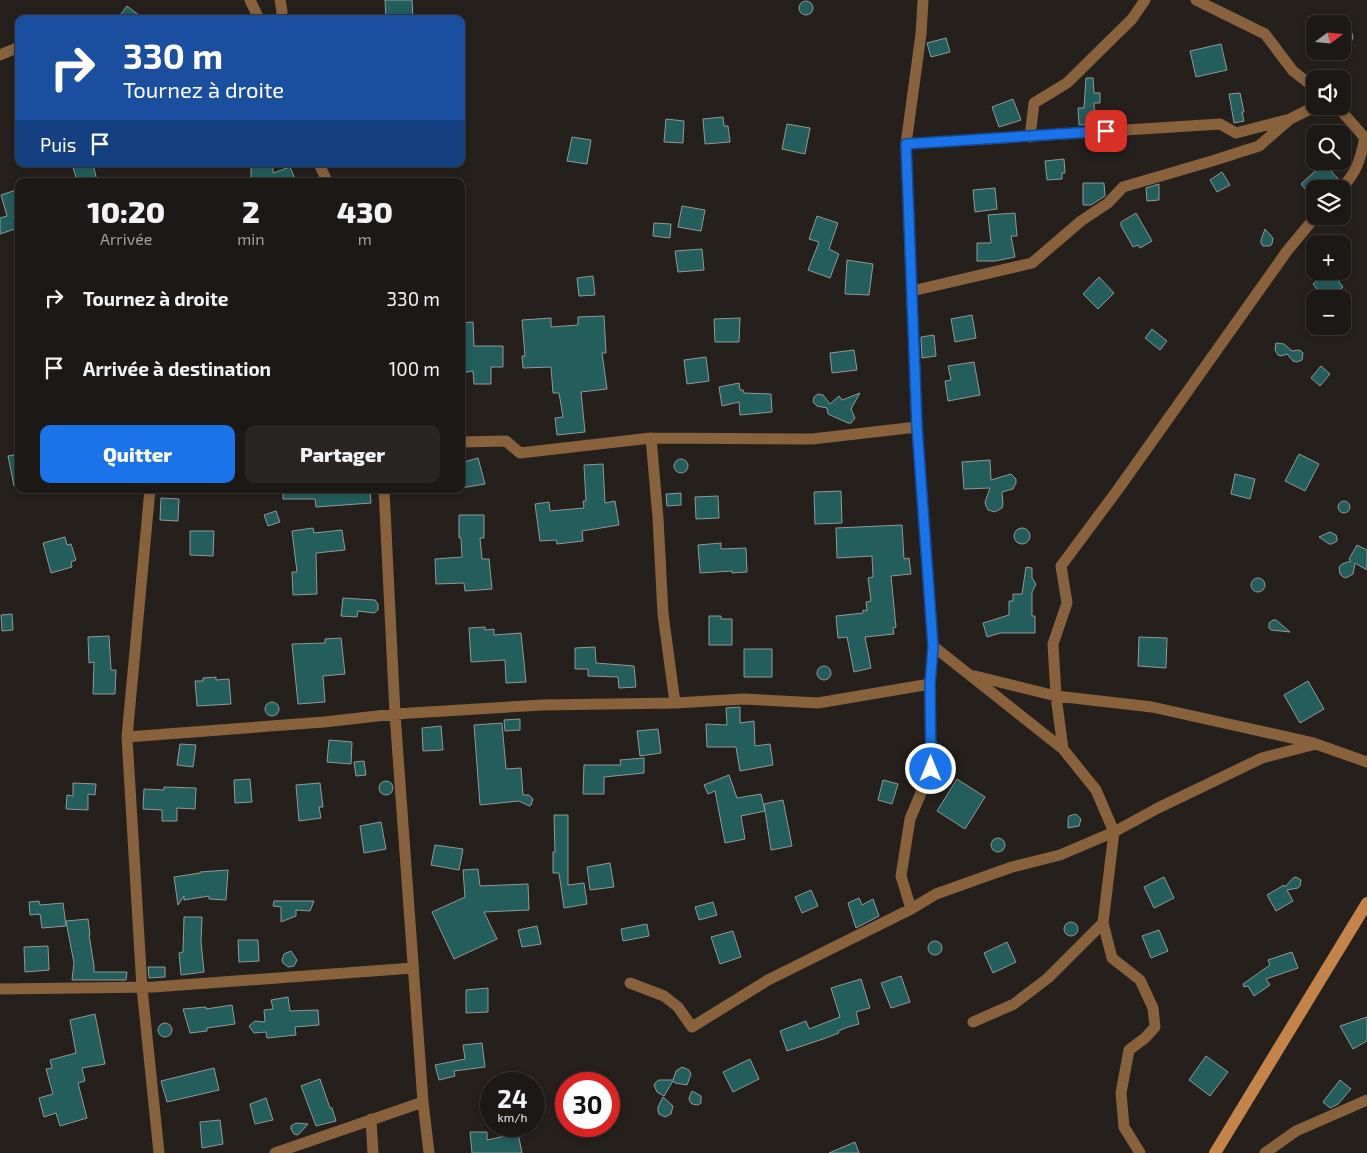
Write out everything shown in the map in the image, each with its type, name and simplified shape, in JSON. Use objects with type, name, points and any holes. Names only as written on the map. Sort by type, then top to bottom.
[{"type":"street","points":[[250,0],[257,15]]},
{"type":"street","points":[[280,0],[282,15]]},
{"type":"street","points":[[911,909],[901,876],[910,819],[931,769],[930,684],[933,646],[917,427],[906,144],[921,34],[922,0]]},
{"type":"street","points":[[1030,137],[1034,103],[1067,83],[1132,20],[1145,0]]},
{"type":"street","points":[[1196,0],[1265,34],[1293,72],[1306,81]]},
{"type":"street","points":[[0,55],[15,49]]},
{"type":"street","points":[[906,144],[1220,124],[1236,133],[1290,119],[1306,111]]},
{"type":"street","points":[[1345,115],[1365,138],[1367,151]]},
{"type":"street","points":[[912,291],[1032,263],[1081,221],[1108,203],[1123,187],[1259,146],[1290,119]]},
{"type":"street","points":[[1350,180],[1359,163],[1365,138]]},
{"type":"street","points":[[1063,749],[1056,696],[1053,644],[1067,603],[1061,566],[1119,488],[1287,251],[1309,225]]},
{"type":"street","points":[[465,442],[506,441],[520,454],[651,438],[812,439],[917,427]]},
{"type":"street","points":[[651,438],[658,518],[663,614],[676,703]]},
{"type":"street","points":[[150,493],[126,737],[142,988],[159,1153]]},
{"type":"street","points":[[384,493],[395,714],[423,1102],[429,1153]]},
{"type":"street","points":[[933,646],[1063,749],[1096,790],[1114,832],[1103,923],[1112,958],[1140,980],[1153,1008],[1155,1027],[1145,1038],[1129,1050],[1121,1093],[1124,1127],[1140,1153]]},
{"type":"street","points":[[971,675],[1056,696],[1152,707],[1316,744],[1367,762]]},
{"type":"street","points":[[126,737],[324,722],[395,714],[542,705],[676,703],[744,699],[818,703],[930,684]]},
{"type":"street","points":[[630,983],[664,996],[678,1007],[692,1027],[768,980],[911,909],[936,894],[1012,867],[1060,855],[1114,832],[1158,808],[1262,758],[1316,744]]},
{"type":"street","points":[[1215,1153],[1367,903]]},
{"type":"street","points":[[973,1022],[1014,1004],[1048,978],[1103,923]]},
{"type":"street","points":[[0,989],[142,988],[413,968]]},
{"type":"street","points":[[1265,1153],[1296,1131],[1367,1100]]},
{"type":"street","points":[[275,1153],[423,1102]]},
{"type":"street","points":[[372,1119],[373,1153]]},
{"type":"building","points":[[385,0],[412,0],[413,15],[386,15]]},
{"type":"building","points":[[803,1],[809,1],[813,8],[809,15],[803,15],[799,11],[799,5]]},
{"type":"building","points":[[127,6],[139,15],[120,15]]},
{"type":"building","points":[[946,38],[950,52],[931,57],[927,43]]},
{"type":"building","points":[[1221,44],[1227,70],[1196,77],[1190,51]]},
{"type":"building","points":[[1086,78],[1093,78],[1094,93],[1100,93],[1100,103],[1094,103],[1095,124],[1079,125],[1078,108],[1084,108]]},
{"type":"building","points":[[1240,93],[1244,121],[1234,123],[1229,94]]},
{"type":"building","points":[[1013,99],[1021,120],[999,127],[992,107]]},
{"type":"building","points":[[723,117],[724,126],[728,126],[730,142],[705,144],[703,119]]},
{"type":"building","points":[[666,119],[684,121],[683,143],[664,142]]},
{"type":"building","points":[[787,124],[810,128],[805,154],[782,149]]},
{"type":"building","points":[[572,137],[591,140],[587,164],[567,161]]},
{"type":"building","points":[[1064,159],[1065,173],[1062,173],[1062,179],[1047,180],[1045,161]]},
{"type":"building","points":[[73,167],[94,167],[96,178],[76,178]]},
{"type":"building","points":[[251,167],[273,167],[273,173],[290,167],[295,178],[251,178]]},
{"type":"building","points":[[1316,170],[1330,170],[1339,180],[1306,180],[1306,190],[1301,184]]},
{"type":"building","points":[[1222,172],[1230,185],[1217,192],[1210,180]]},
{"type":"building","points":[[1083,183],[1104,183],[1105,196],[1091,205],[1083,205]]},
{"type":"building","points":[[1159,184],[1159,200],[1147,201],[1146,188]]},
{"type":"building","points":[[995,188],[997,209],[975,212],[973,190]]},
{"type":"building","points":[[15,190],[15,229],[0,234],[0,218],[7,216],[1,195]]},
{"type":"building","points":[[682,206],[705,210],[701,231],[678,227]]},
{"type":"building","points":[[1015,213],[1017,236],[1011,236],[1015,257],[995,261],[977,261],[977,243],[991,243],[988,215]]},
{"type":"building","points":[[1136,213],[1152,241],[1140,248],[1138,245],[1133,247],[1121,226],[1121,222]]},
{"type":"building","points":[[817,216],[838,223],[829,249],[839,254],[830,278],[808,270],[819,242],[809,239]]},
{"type":"building","points":[[654,223],[671,224],[670,238],[653,236]]},
{"type":"building","points":[[1265,229],[1273,238],[1270,246],[1263,246],[1261,243]]},
{"type":"building","points":[[702,249],[704,270],[678,272],[675,251]]},
{"type":"building","points":[[847,260],[873,264],[869,295],[845,294]]},
{"type":"building","points":[[593,276],[595,295],[579,296],[577,278]]},
{"type":"building","points":[[1099,277],[1114,293],[1098,309],[1083,294]]},
{"type":"building","points":[[1318,280],[1338,280],[1343,287],[1340,290],[1318,290],[1313,284]]},
{"type":"building","points":[[972,315],[976,338],[955,342],[951,319]]},
{"type":"building","points":[[604,316],[606,353],[602,353],[607,389],[581,392],[585,432],[557,435],[555,418],[563,417],[559,393],[553,393],[551,367],[523,368],[522,356],[525,356],[522,320],[551,318],[551,327],[578,325],[578,317]]},
{"type":"building","points":[[740,318],[739,342],[715,342],[714,319]]},
{"type":"building","points":[[473,322],[474,346],[503,346],[503,367],[491,367],[491,384],[474,384],[473,371],[465,372],[465,323]]},
{"type":"building","points":[[1152,329],[1167,341],[1160,350],[1145,338]]},
{"type":"building","points":[[934,335],[936,356],[922,358],[921,337]]},
{"type":"building","points":[[1276,343],[1284,344],[1292,351],[1301,351],[1303,353],[1302,360],[1297,362],[1293,361],[1287,354],[1278,355],[1275,350]]},
{"type":"building","points":[[854,350],[857,370],[832,373],[830,353]]},
{"type":"building","points":[[706,357],[709,381],[687,384],[684,360]]},
{"type":"building","points":[[974,362],[980,395],[948,401],[945,381],[951,380],[948,366]]},
{"type":"building","points":[[1321,366],[1330,374],[1320,386],[1311,378]]},
{"type":"building","points":[[739,383],[740,390],[743,390],[744,393],[771,394],[772,412],[740,415],[739,402],[722,406],[719,387]]},
{"type":"building","points":[[860,393],[851,409],[855,418],[851,423],[828,414],[827,408],[817,406],[813,402],[814,397],[818,394],[823,395],[830,404],[839,396],[842,400]]},
{"type":"building","points":[[1299,454],[1319,464],[1305,491],[1285,481]]},
{"type":"building","points":[[15,455],[15,486],[14,486],[8,456]]},
{"type":"building","points":[[478,458],[485,484],[465,487],[465,462]]},
{"type":"building","points":[[678,459],[684,459],[688,466],[684,473],[678,473],[674,469],[674,463]]},
{"type":"building","points":[[990,460],[991,480],[1011,474],[1016,479],[1013,489],[1002,492],[1002,508],[995,512],[988,510],[985,502],[990,488],[964,489],[962,462]]},
{"type":"building","points":[[603,464],[605,503],[615,501],[619,525],[582,531],[583,541],[557,544],[556,540],[540,541],[535,504],[549,502],[550,511],[584,508],[583,501],[586,501],[584,465]]},
{"type":"building","points":[[1235,474],[1255,479],[1250,499],[1231,494]]},
{"type":"building","points":[[841,491],[842,523],[815,524],[814,492]]},
{"type":"building","points":[[283,493],[370,493],[371,503],[316,507],[315,499],[283,499]]},
{"type":"building","points":[[681,493],[681,505],[667,506],[666,494]]},
{"type":"building","points":[[718,496],[719,518],[696,519],[695,497]]},
{"type":"building","points":[[161,498],[179,499],[178,521],[160,520]]},
{"type":"building","points":[[1346,501],[1349,502],[1349,512],[1342,513],[1339,512],[1338,505],[1339,502]]},
{"type":"building","points":[[276,511],[280,522],[268,526],[264,515]]},
{"type":"building","points":[[459,515],[484,515],[484,538],[480,538],[482,559],[489,559],[492,589],[465,591],[464,583],[436,584],[435,559],[462,557],[461,538],[459,538]]},
{"type":"building","points":[[902,525],[904,559],[909,558],[911,574],[891,576],[896,627],[893,628],[894,634],[865,637],[871,668],[854,672],[847,637],[838,638],[836,616],[863,613],[863,610],[867,611],[866,602],[871,601],[868,578],[873,577],[872,556],[837,558],[836,528]]},
{"type":"building","points":[[313,528],[314,533],[342,530],[345,550],[316,553],[317,594],[293,595],[292,572],[297,572],[292,531]]},
{"type":"building","points":[[1022,528],[1030,536],[1022,544],[1014,536]]},
{"type":"building","points":[[190,531],[214,531],[213,556],[190,555]]},
{"type":"building","points":[[1330,532],[1336,535],[1337,538],[1337,541],[1332,544],[1319,537]]},
{"type":"building","points":[[65,537],[67,545],[71,544],[76,560],[71,562],[72,567],[51,573],[43,543]]},
{"type":"building","points":[[721,543],[721,549],[746,548],[747,572],[700,573],[698,545]]},
{"type":"building","points":[[1357,545],[1367,550],[1367,570],[1355,563],[1353,574],[1346,578],[1343,577],[1340,574],[1339,567],[1351,561],[1349,559]]},
{"type":"building","points":[[1026,567],[1032,568],[1032,578],[1036,584],[1032,592],[1032,616],[1035,616],[1035,633],[1000,633],[987,637],[983,623],[1009,615],[1009,601],[1013,601],[1013,594],[1022,594]]},
{"type":"building","points":[[1255,578],[1261,578],[1265,585],[1261,592],[1255,592],[1251,588],[1251,582]]},
{"type":"building","points":[[343,598],[375,600],[378,604],[378,610],[374,613],[358,611],[357,617],[341,616]]},
{"type":"building","points":[[12,614],[13,630],[2,631],[1,615]]},
{"type":"building","points":[[709,616],[721,616],[721,619],[732,619],[732,645],[709,645]]},
{"type":"building","points":[[1276,620],[1290,632],[1271,630],[1269,623]]},
{"type":"building","points":[[485,627],[485,630],[494,629],[494,635],[521,633],[526,682],[506,683],[505,660],[471,662],[469,628]]},
{"type":"building","points":[[109,636],[111,670],[116,670],[115,694],[93,694],[94,662],[89,663],[88,637]]},
{"type":"building","points":[[1139,637],[1167,638],[1166,668],[1138,666]]},
{"type":"building","points":[[341,638],[345,674],[323,676],[325,702],[298,704],[292,644],[325,643],[325,639]]},
{"type":"building","points":[[595,647],[596,663],[634,666],[636,687],[619,688],[618,677],[588,676],[588,669],[575,669],[575,648]]},
{"type":"building","points":[[744,649],[772,649],[772,677],[744,677]]},
{"type":"building","points":[[824,666],[829,668],[831,673],[829,678],[824,680],[819,678],[817,673],[819,668]]},
{"type":"building","points":[[216,677],[216,680],[229,679],[231,704],[197,706],[195,681]]},
{"type":"building","points":[[1308,681],[1324,709],[1300,723],[1284,695]]},
{"type":"building","points":[[272,702],[277,704],[279,709],[277,714],[272,716],[267,714],[265,709],[267,704]]},
{"type":"building","points":[[740,707],[740,723],[754,721],[755,746],[770,744],[773,765],[740,771],[736,747],[707,747],[706,724],[727,725],[726,708]]},
{"type":"building","points":[[520,719],[520,730],[505,731],[504,720]]},
{"type":"building","points":[[502,723],[506,769],[521,768],[523,795],[529,795],[533,799],[529,806],[519,801],[480,805],[474,725]]},
{"type":"building","points":[[441,726],[443,750],[423,751],[422,728]]},
{"type":"building","points":[[658,729],[661,753],[640,756],[637,731]]},
{"type":"building","points":[[329,740],[352,742],[351,764],[327,762]]},
{"type":"building","points":[[180,744],[196,745],[193,767],[177,765]]},
{"type":"building","points":[[644,758],[644,773],[604,777],[604,794],[583,794],[584,765],[621,765],[620,760]]},
{"type":"building","points":[[364,761],[366,775],[356,776],[354,762]]},
{"type":"building","points":[[729,775],[737,798],[761,794],[765,811],[741,816],[745,839],[725,843],[715,791],[708,794],[704,785]]},
{"type":"building","points":[[250,779],[252,802],[235,803],[234,780]]},
{"type":"building","points":[[957,779],[985,797],[965,829],[937,811]]},
{"type":"building","points":[[883,780],[898,784],[892,804],[878,800]]},
{"type":"building","points":[[383,781],[389,781],[393,788],[389,795],[383,795],[379,791],[379,785]]},
{"type":"building","points":[[73,783],[96,784],[95,795],[88,794],[88,810],[66,809],[67,795],[73,796]]},
{"type":"building","points":[[320,783],[323,807],[319,807],[321,818],[299,821],[296,785]]},
{"type":"building","points":[[164,787],[196,788],[195,809],[177,808],[177,821],[162,821],[162,810],[143,809],[144,789],[164,790]]},
{"type":"building","points":[[783,800],[792,846],[771,850],[764,804]]},
{"type":"building","points":[[1076,814],[1081,819],[1079,826],[1068,828],[1069,816]]},
{"type":"building","points":[[554,815],[568,815],[568,885],[584,883],[587,904],[564,908],[559,873],[553,873],[553,852],[555,852]]},
{"type":"building","points":[[381,822],[386,849],[364,853],[360,826]]},
{"type":"building","points":[[998,838],[1003,840],[1005,845],[1003,850],[998,852],[993,850],[991,845],[993,840]]},
{"type":"building","points":[[435,845],[463,849],[459,870],[431,865]]},
{"type":"building","points":[[610,863],[614,887],[590,890],[587,867]]},
{"type":"building","points":[[478,869],[480,886],[528,884],[529,910],[484,912],[497,939],[454,959],[432,912],[465,897],[463,870]]},
{"type":"building","points":[[228,870],[226,900],[209,899],[209,896],[184,900],[184,896],[178,905],[174,877],[200,872]]},
{"type":"building","points":[[1164,877],[1174,898],[1154,908],[1144,887]]},
{"type":"building","points":[[1296,877],[1301,880],[1300,886],[1287,890],[1293,901],[1276,911],[1267,895],[1284,885],[1285,887]]},
{"type":"building","points":[[811,890],[818,906],[802,913],[795,897]]},
{"type":"building","points":[[859,898],[862,905],[873,899],[879,916],[856,928],[848,903]]},
{"type":"building","points":[[39,901],[40,905],[63,903],[66,926],[42,928],[40,914],[30,915],[29,902]]},
{"type":"building","points":[[274,901],[314,901],[310,911],[296,910],[296,916],[281,922],[281,907],[273,906]]},
{"type":"building","points":[[713,902],[717,915],[699,920],[695,907]]},
{"type":"building","points":[[184,917],[202,917],[201,942],[204,972],[181,975],[179,953],[183,952]]},
{"type":"building","points":[[88,919],[94,972],[127,972],[126,980],[72,980],[74,963],[66,921]]},
{"type":"building","points":[[1071,922],[1076,924],[1078,929],[1076,934],[1071,936],[1066,934],[1064,929],[1066,924]]},
{"type":"building","points":[[647,924],[649,936],[623,941],[621,929]]},
{"type":"building","points":[[537,926],[541,944],[522,947],[518,930]]},
{"type":"building","points":[[1159,930],[1168,951],[1151,958],[1142,936]]},
{"type":"building","points":[[733,931],[741,957],[720,964],[711,937]]},
{"type":"building","points":[[238,940],[258,940],[259,961],[239,962]]},
{"type":"building","points":[[935,941],[940,943],[942,948],[940,953],[935,955],[930,953],[928,948],[930,943]]},
{"type":"building","points":[[1007,942],[1016,962],[993,973],[984,953]]},
{"type":"building","points":[[48,946],[49,970],[25,972],[24,947]]},
{"type":"building","points":[[291,951],[297,960],[294,966],[288,967],[282,960],[284,954]]},
{"type":"building","points":[[1292,952],[1298,968],[1266,979],[1270,985],[1254,996],[1248,986],[1244,987],[1243,984],[1270,965],[1268,960]]},
{"type":"building","points":[[148,967],[165,967],[165,977],[149,978]]},
{"type":"building","points":[[901,976],[910,1002],[891,1008],[881,983]]},
{"type":"building","points":[[861,979],[870,1008],[856,1012],[859,1024],[787,1051],[780,1031],[806,1021],[809,1029],[840,1017],[831,988]]},
{"type":"building","points":[[488,988],[488,1012],[466,1013],[466,990]]},
{"type":"building","points":[[288,997],[290,1011],[318,1010],[319,1025],[295,1027],[296,1035],[267,1038],[266,1032],[254,1033],[249,1026],[255,1021],[265,1022],[264,1010],[273,1009],[271,1000]]},
{"type":"building","points":[[232,1005],[235,1024],[207,1028],[207,1031],[190,1033],[183,1009],[206,1007],[206,1009]]},
{"type":"building","points":[[95,1014],[105,1064],[82,1068],[85,1081],[78,1083],[87,1118],[60,1126],[56,1113],[44,1117],[39,1098],[53,1094],[46,1069],[52,1068],[50,1060],[76,1053],[70,1020]]},
{"type":"building","points":[[1367,1017],[1367,1041],[1353,1049],[1340,1026]]},
{"type":"building","points":[[165,1023],[170,1025],[172,1030],[170,1035],[165,1037],[160,1035],[158,1030],[160,1025]]},
{"type":"building","points":[[482,1043],[485,1067],[454,1071],[455,1076],[439,1080],[435,1065],[465,1059],[463,1045]]},
{"type":"building","points":[[1206,1056],[1228,1072],[1210,1096],[1189,1080]]},
{"type":"building","points":[[750,1059],[759,1079],[733,1092],[723,1072]]},
{"type":"building","points":[[682,1067],[689,1070],[691,1074],[687,1085],[673,1081],[664,1096],[657,1092],[654,1085],[656,1082],[659,1080],[673,1080],[676,1071]]},
{"type":"building","points":[[214,1068],[219,1090],[167,1102],[161,1081]]},
{"type":"building","points":[[320,1079],[336,1121],[316,1126],[301,1086]]},
{"type":"building","points":[[1340,1080],[1351,1089],[1338,1104],[1330,1108],[1323,1102]]},
{"type":"building","points":[[692,1091],[701,1096],[701,1103],[698,1105],[690,1102],[689,1098]]},
{"type":"building","points":[[663,1097],[673,1106],[671,1114],[665,1117],[659,1114],[658,1111]]},
{"type":"building","points":[[266,1098],[273,1120],[255,1124],[250,1104]]},
{"type":"building","points":[[220,1120],[223,1144],[202,1148],[200,1122]]},
{"type":"building","points":[[296,1123],[308,1124],[298,1135],[294,1134],[291,1129],[291,1126]]},
{"type":"building","points":[[470,1132],[480,1132],[480,1137],[487,1137],[487,1140],[500,1137],[519,1137],[522,1153],[472,1153]]},
{"type":"building","points":[[855,1142],[859,1153],[829,1153]]},
{"type":"route","points":[[931,769],[930,684],[933,646],[917,427],[906,144],[1106,131]]}]
